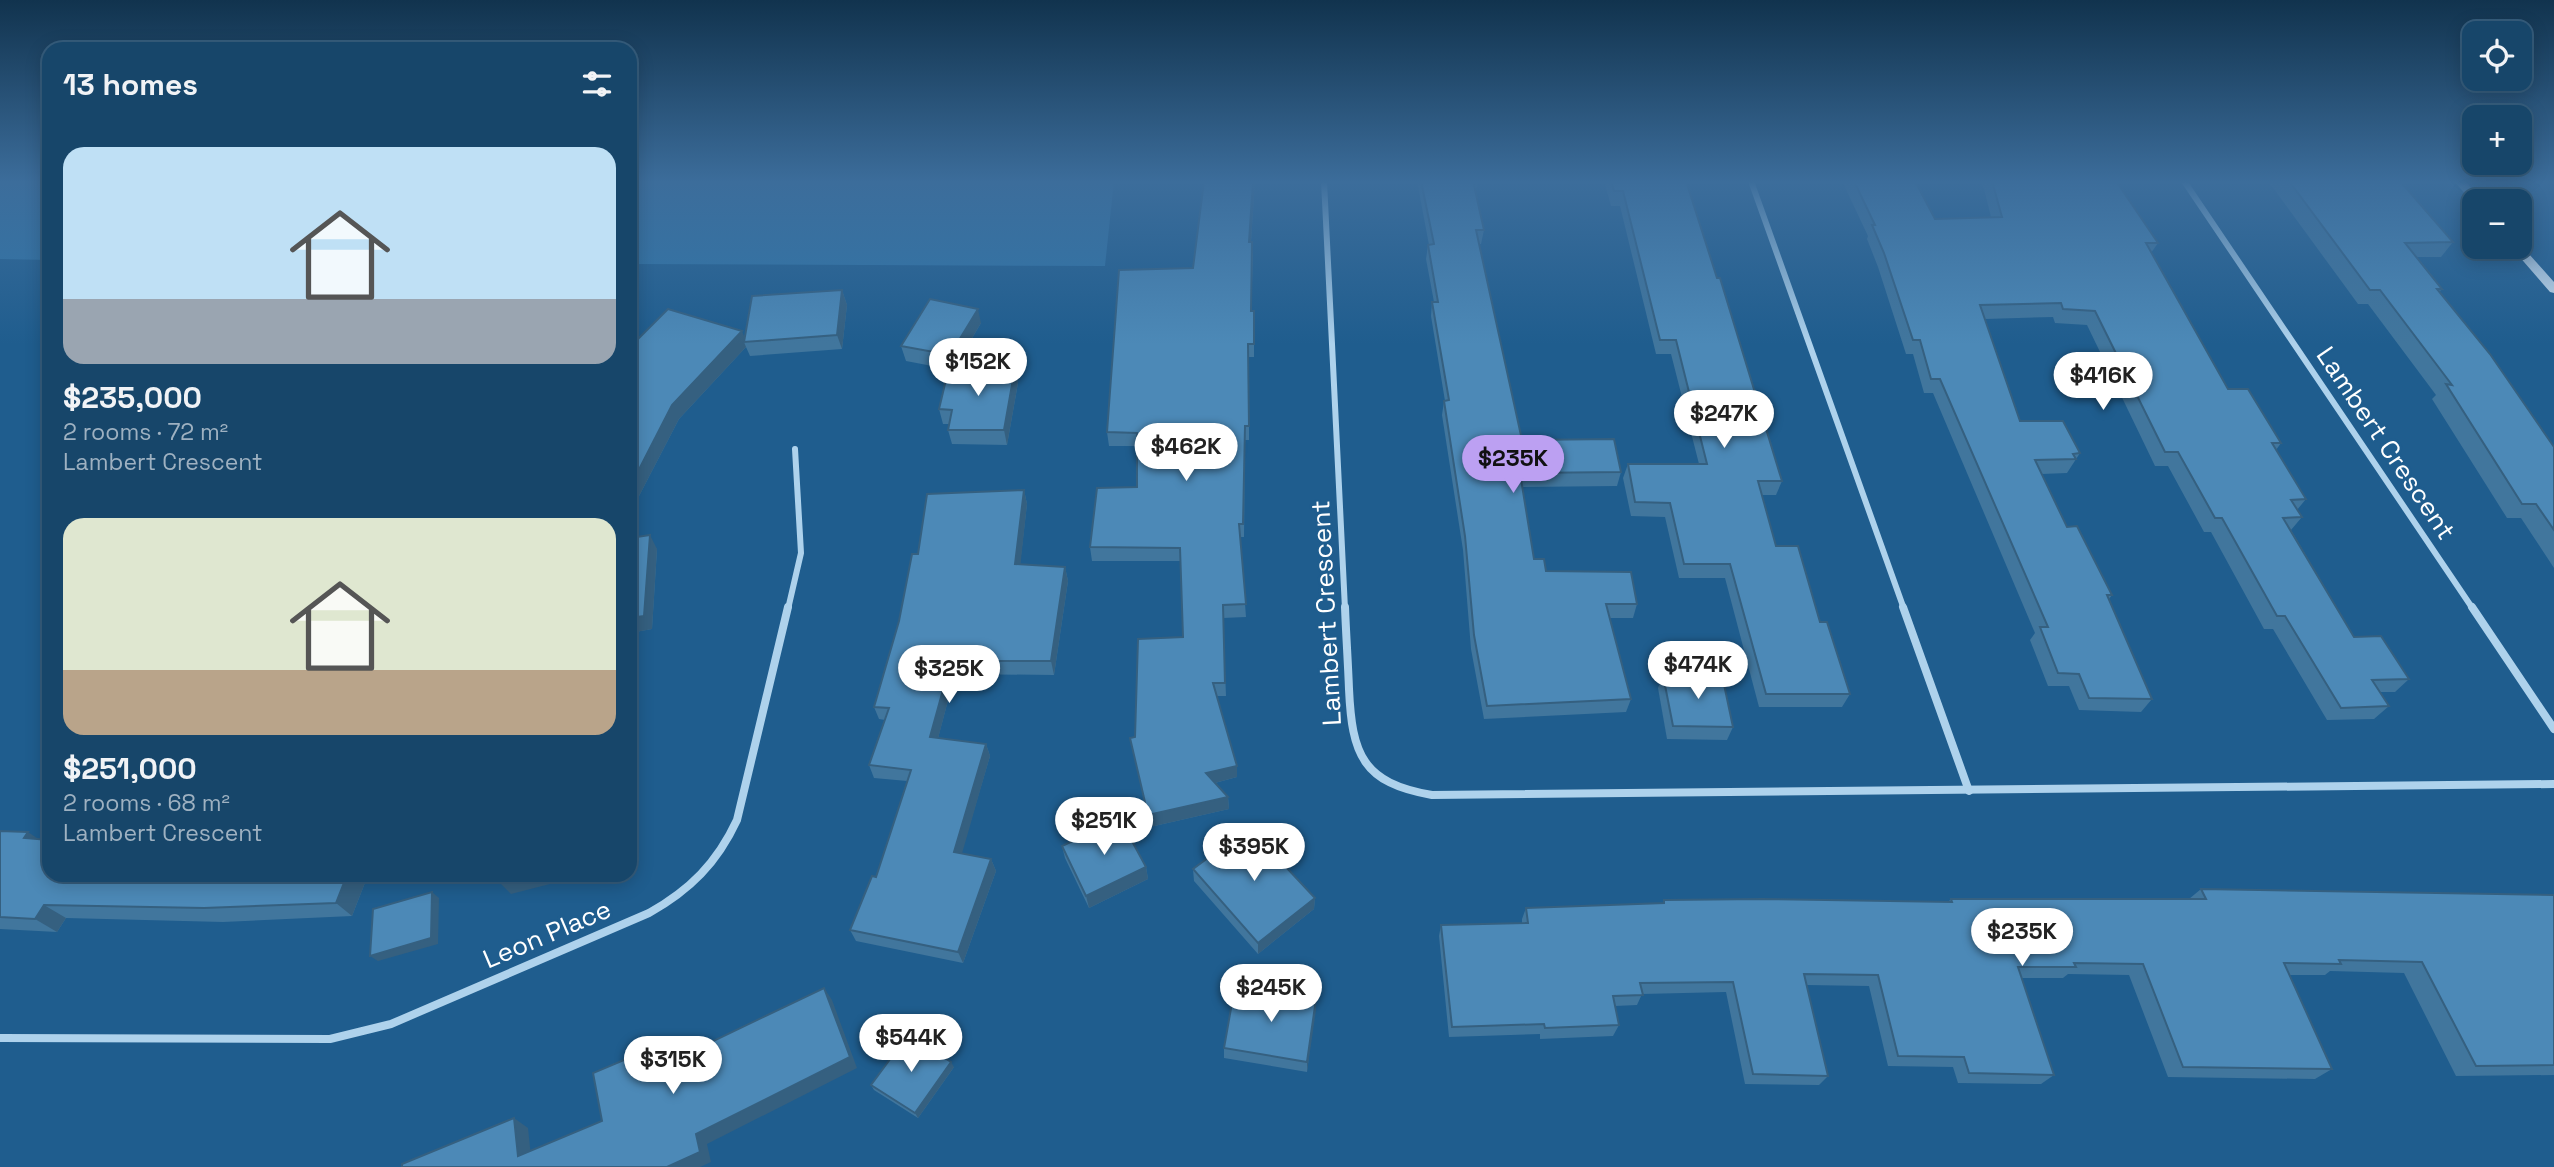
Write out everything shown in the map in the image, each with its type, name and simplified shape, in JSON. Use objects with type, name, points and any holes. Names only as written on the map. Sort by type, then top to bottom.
[{"type":"main road","points":[[2528,259],[2554,289]]},
{"type":"street","name":"Lambert Crescent","points":[[1327,235],[1351,727],[1362,761],[1375,775],[1397,788],[1432,795],[2554,784]]},
{"type":"street","points":[[1770,235],[1969,791]]},
{"type":"street","name":"Lambert Crescent","points":[[2220,235],[2554,729]]},
{"type":"street","name":"Leon Place","points":[[0,1038],[303,1040],[352,1035],[391,1024],[649,913],[674,899],[708,872],[728,842],[737,820],[801,553],[795,449]]},
{"type":"shaded area","points":[[0,235],[42,235],[42,260],[0,259]]},
{"type":"shaded area","points":[[637,235],[1108,235],[1105,266],[637,264]]},
{"type":"building","points":[[1197,235],[1249,235],[1249,242],[1252,242],[1251,311],[1254,311],[1254,344],[1248,344],[1249,426],[1245,426],[1243,524],[1239,524],[1246,604],[1223,605],[1225,683],[1213,683],[1237,766],[1206,773],[1228,797],[1148,815],[1130,738],[1135,737],[1138,639],[1183,637],[1180,548],[1090,547],[1097,488],[1137,487],[1137,433],[1107,432],[1119,270],[1193,268]]},
{"type":"building","points":[[1432,235],[1477,235],[1522,440],[1614,439],[1621,472],[1520,473],[1534,559],[1544,559],[1546,571],[1631,572],[1637,604],[1606,604],[1631,699],[1487,706],[1474,635],[1465,536],[1444,401],[1449,400],[1432,302],[1438,302],[1428,245],[1434,244]]},
{"type":"building","points":[[1634,235],[1703,235],[1717,278],[1720,278],[1782,481],[1758,481],[1776,546],[1798,546],[1820,622],[1827,622],[1850,694],[1766,694],[1730,564],[1684,564],[1670,503],[1635,502],[1628,464],[1707,464],[1676,340],[1660,340]]},
{"type":"building","points":[[1876,235],[2153,235],[2158,243],[2146,243],[2228,389],[2248,389],[2281,443],[2272,443],[2306,499],[2291,500],[2302,517],[2283,518],[2354,637],[2381,636],[2409,679],[2372,680],[2389,706],[2341,708],[2285,616],[2277,616],[2222,518],[2215,518],[2178,452],[2165,452],[2095,311],[2063,309],[2061,303],[1980,305],[2020,421],[2063,421],[2080,453],[2073,454],[2076,459],[2035,460],[2067,527],[2077,526],[2112,595],[2107,595],[2152,699],[2089,698],[2079,674],[2058,673],[2040,627],[2048,627],[1940,379],[1931,379],[1920,340],[1913,340]]},
{"type":"building","points":[[2329,235],[2447,235],[2453,242],[2405,243],[2442,289],[2437,289],[2490,354],[2554,447],[2554,530],[2536,504],[2522,504],[2446,384],[2452,385],[2380,290],[2370,290]]},
{"type":"building","points":[[842,290],[837,335],[744,342],[752,296]]},
{"type":"building","points":[[930,299],[978,309],[950,355],[901,346]]},
{"type":"building","points":[[668,309],[742,331],[672,405],[637,473],[637,340]]},
{"type":"building","points":[[949,367],[1015,368],[1004,430],[948,430],[952,410],[939,409]]},
{"type":"building","points":[[1024,490],[1015,564],[1065,567],[1051,661],[951,661],[930,737],[986,744],[954,852],[991,859],[958,952],[850,930],[872,876],[876,877],[911,770],[869,765],[889,708],[874,707],[899,621],[912,554],[918,554],[927,494]]},
{"type":"building","points":[[650,535],[644,616],[637,617],[637,537]]},
{"type":"building","points":[[1663,675],[1722,675],[1733,727],[1673,726]]},
{"type":"building","points":[[1120,819],[1146,867],[1086,896],[1062,846]]},
{"type":"building","points":[[1254,824],[1288,861],[1284,865],[1315,898],[1258,943],[1193,869]]},
{"type":"building","points":[[0,831],[28,832],[24,838],[42,839],[42,882],[344,882],[336,903],[204,908],[44,905],[35,919],[0,917]]},
{"type":"building","points":[[2201,889],[2554,895],[2554,1065],[2476,1066],[2422,962],[2339,960],[2341,964],[2284,963],[2332,1069],[2183,1067],[2143,964],[2074,963],[2076,967],[2018,967],[2054,1075],[1969,1073],[1964,1057],[1898,1056],[1878,975],[1804,974],[1828,1076],[1753,1074],[1733,982],[1640,983],[1643,995],[1613,996],[1619,1025],[1545,1028],[1544,1024],[1452,1027],[1441,925],[1528,923],[1526,908],[1664,903],[1664,900],[1952,902],[1951,899],[2206,899]]},
{"type":"building","points":[[432,892],[431,938],[370,956],[373,909]]},
{"type":"building","points":[[1235,986],[1316,999],[1307,1062],[1224,1048]]},
{"type":"building","points":[[824,988],[850,1057],[696,1134],[700,1152],[667,1167],[402,1167],[402,1164],[514,1118],[518,1156],[602,1121],[593,1073],[676,1038],[680,1057]]},
{"type":"building","points":[[908,1035],[951,1062],[915,1113],[871,1085]]}]
